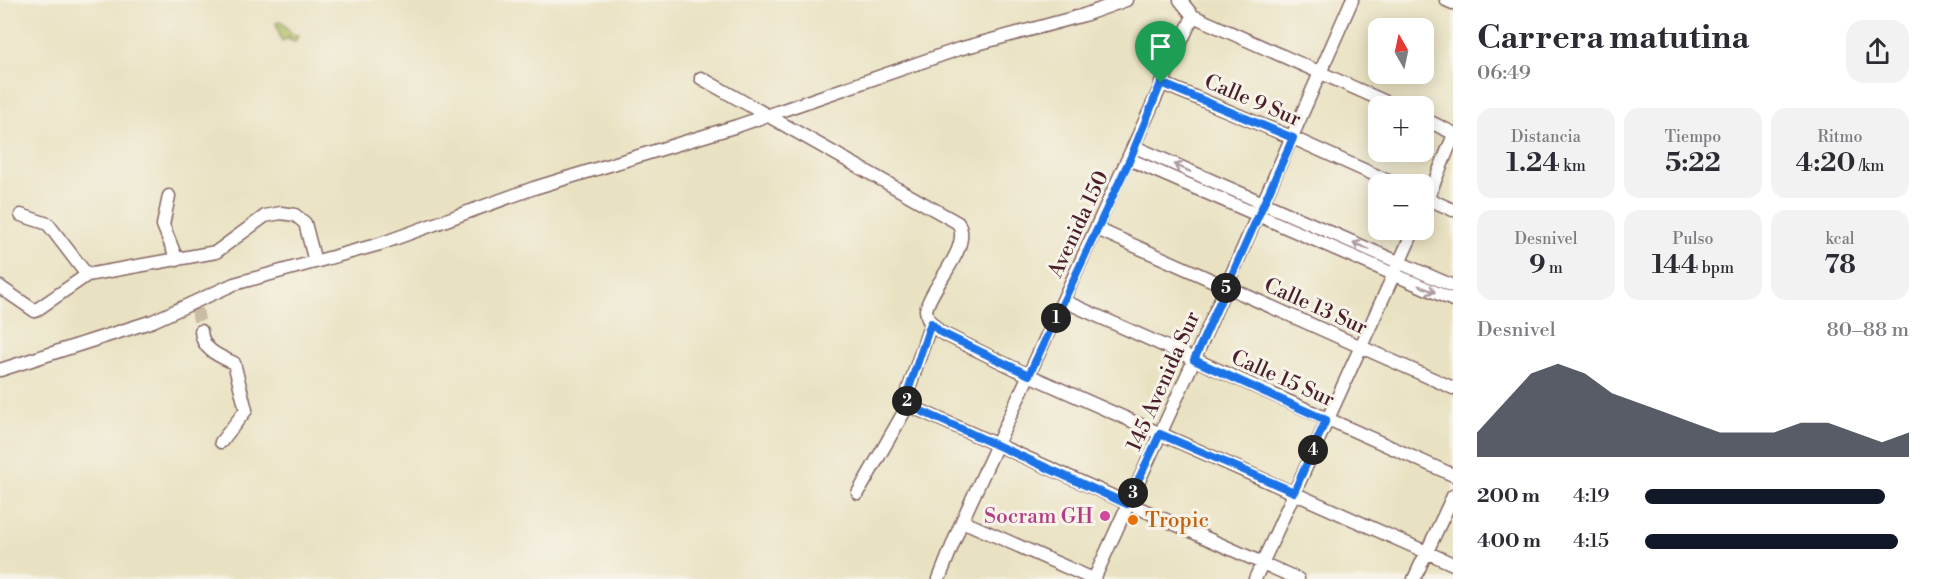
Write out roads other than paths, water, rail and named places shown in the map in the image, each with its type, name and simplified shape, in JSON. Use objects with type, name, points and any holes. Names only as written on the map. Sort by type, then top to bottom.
[{"type":"street","points":[[0,370],[197,305],[234,284],[380,244],[534,188],[770,115],[959,50],[1084,15],[1126,0]]},
{"type":"street","points":[[1180,0],[1193,15],[1373,96]]},
{"type":"street","name":"145 Avenida Sur","points":[[1093,579],[1194,360],[1352,0]]},
{"type":"street","points":[[1446,0],[1453,3]]},
{"type":"street","name":"Avenida 150","points":[[939,579],[962,521],[1130,159],[1161,83],[1193,15]]},
{"type":"street","points":[[701,78],[958,223],[962,232],[960,244],[927,304],[926,314],[935,328],[1029,375],[1453,564]]},
{"type":"street","name":"Calle 9 Sur","points":[[1161,83],[1373,174]]},
{"type":"street","points":[[1434,125],[1453,135],[1434,180]]},
{"type":"street","points":[[1135,147],[1394,274],[1453,300]]},
{"type":"street","points":[[1130,159],[1399,262],[1453,286]]},
{"type":"street","points":[[169,196],[163,225],[177,260]]},
{"type":"street","points":[[1434,204],[1453,210]]},
{"type":"street","points":[[0,287],[35,311],[87,274],[216,252],[265,216],[281,213],[295,215],[305,223],[315,262]]},
{"type":"street","points":[[21,215],[48,224],[87,274]]},
{"type":"street","name":"Calle 13 Sur","points":[[1097,229],[1453,388]]},
{"type":"street","points":[[1255,579],[1409,240]]},
{"type":"street","name":"Calle 15 Sur","points":[[1064,301],[1453,476]]},
{"type":"street","points":[[858,493],[908,405],[906,397],[935,328]]},
{"type":"street","points":[[201,331],[201,339],[211,352],[234,363],[246,410],[221,442]]},
{"type":"street","points":[[908,405],[997,447],[1298,579]]},
{"type":"street","points":[[1414,579],[1453,496]]},
{"type":"street","points":[[962,521],[1093,579]]},
{"type":"tunnel","points":[[197,309],[201,331]]},
{"type":"place","name":"Socram GH","points":[[1105,516]]},
{"type":"place","name":"Tropic","points":[[1133,520]]}]
